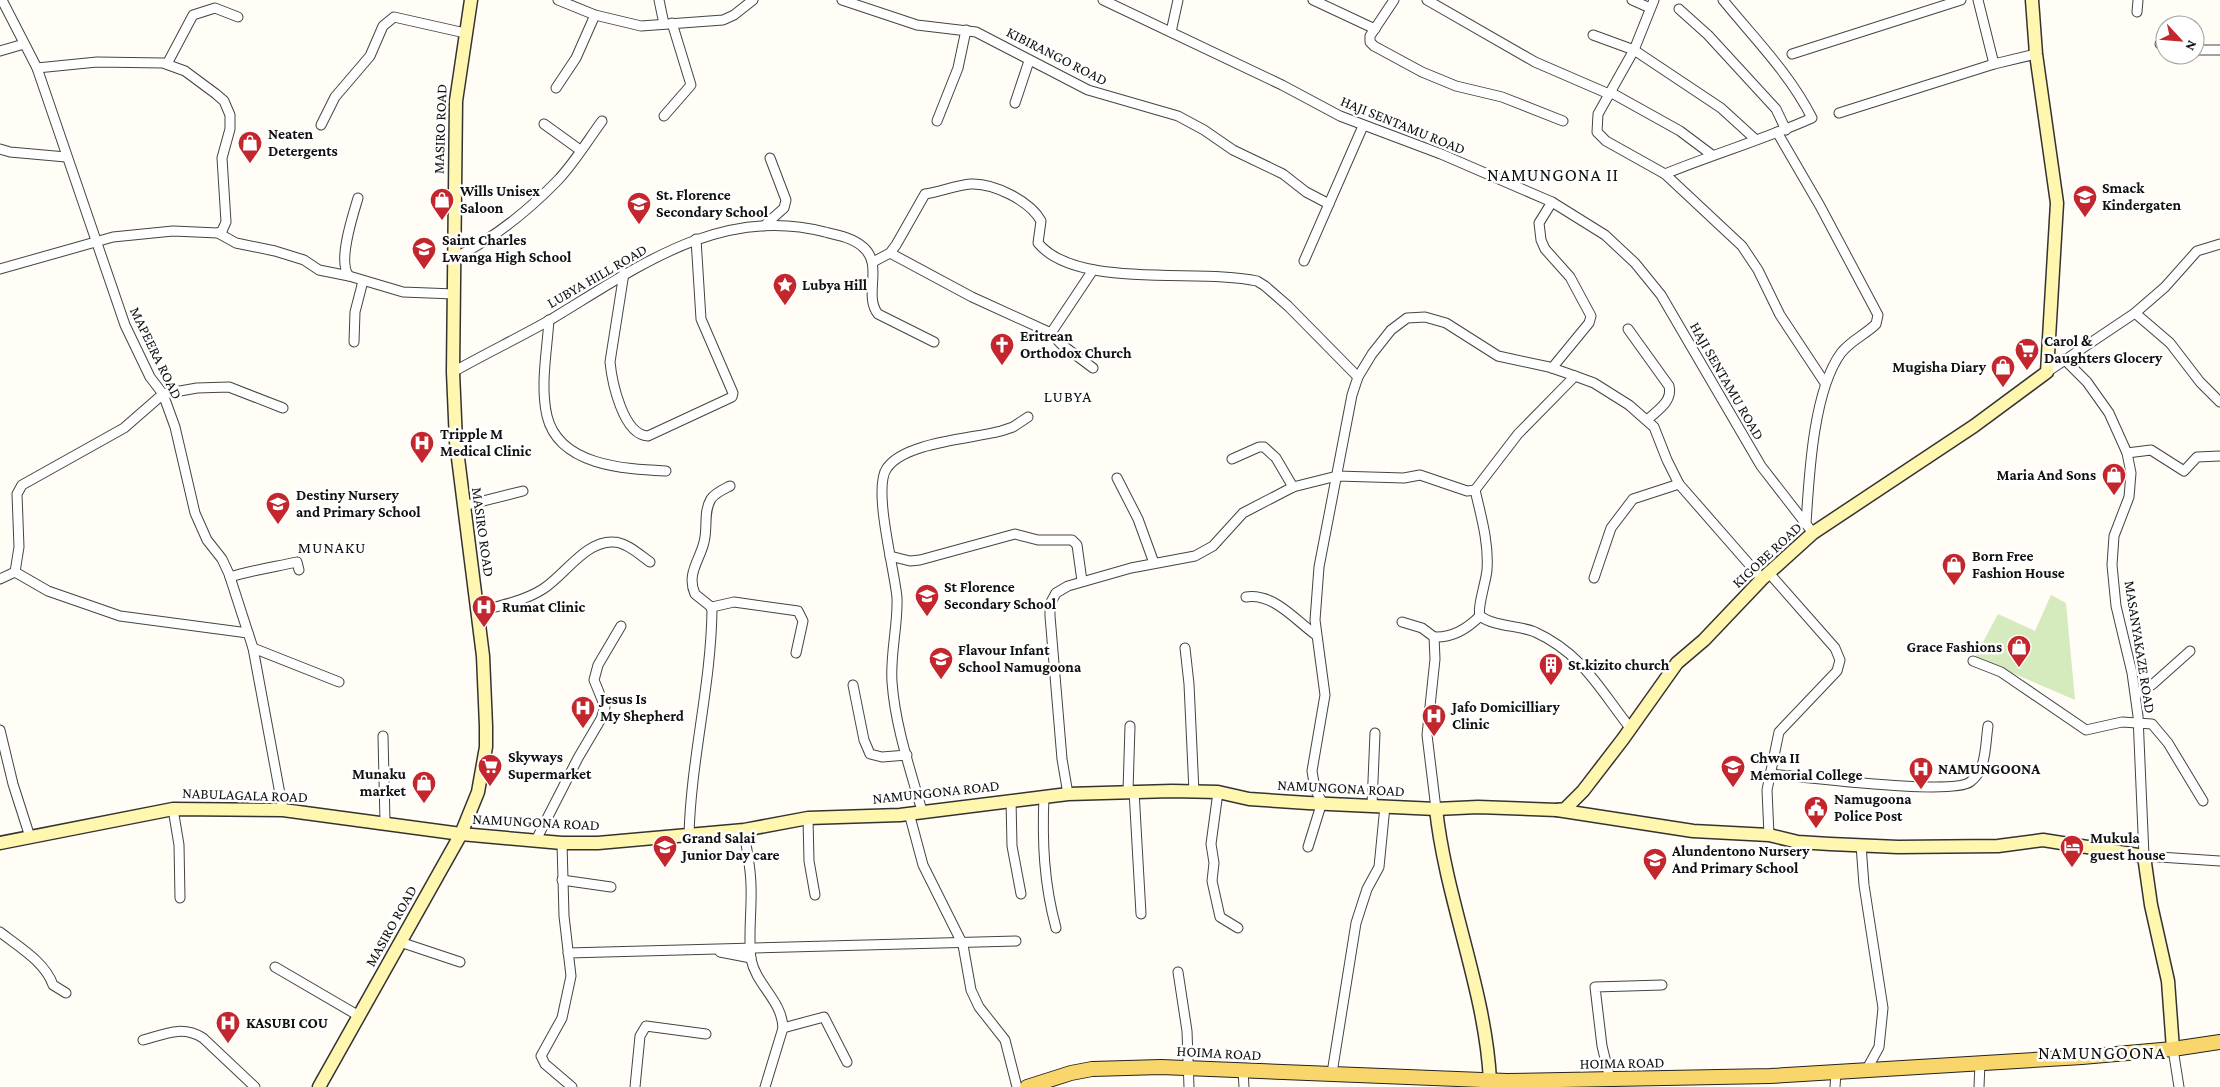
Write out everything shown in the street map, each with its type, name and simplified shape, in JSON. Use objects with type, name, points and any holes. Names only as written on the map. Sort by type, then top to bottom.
[{"type":"main road","name":"HOIMA ROAD","points":[[1027,1087],[1071,1073],[1092,1069],[1188,1067],[1243,1071],[1490,1080],[1507,1084],[1610,1079],[1836,1073],[1867,1069],[2173,1049],[2220,1042]]},
{"type":"street","name":"MASIRO ROAD","points":[[319,1087],[461,834],[475,804],[486,747],[485,688],[478,611],[456,442],[453,372],[456,101],[471,0]]},
{"type":"street","points":[[558,0],[595,15],[641,26],[723,20],[734,15],[753,0]]},
{"type":"street","points":[[658,0],[691,84],[664,116]]},
{"type":"street","name":"KIBIRANGO ROAD","points":[[842,0],[917,25],[966,30],[990,38],[1029,61],[1088,90],[1178,116],[1204,130],[1233,150],[1284,174],[1306,192],[1329,204]]},
{"type":"street","name":"HAJI SENTAMU ROAD","points":[[1103,0],[1363,126],[1441,154],[1552,202],[1605,235],[1649,278],[1761,466],[1809,529]]},
{"type":"street","points":[[1170,32],[1178,0]]},
{"type":"street","points":[[1313,0],[1374,29]]},
{"type":"street","points":[[1394,0],[1374,29],[1370,39],[1374,46],[1422,72],[1464,89],[1502,97],[1563,121]]},
{"type":"street","points":[[1427,0],[1535,62],[1609,93],[1680,131],[1712,155]]},
{"type":"street","points":[[1632,0],[1652,4],[1634,50],[1609,93],[1596,121],[1596,132],[1606,141],[1666,174],[1742,246],[1758,270],[1777,309],[1825,383]]},
{"type":"street","points":[[1666,174],[1812,118],[1804,103],[1771,58],[1743,21],[1723,0]]},
{"type":"street","points":[[1792,54],[1961,0]]},
{"type":"street","points":[[1978,0],[1994,64]]},
{"type":"street","points":[[2032,0],[2036,54],[2057,203],[2047,372]]},
{"type":"street","points":[[2137,12],[2138,0]]},
{"type":"street","name":"MAPEERA ROAD","points":[[2,2],[37,68],[95,241],[134,345],[150,377],[163,394],[175,427],[195,513],[207,540],[222,559],[230,577],[253,648],[283,810]]},
{"type":"street","points":[[167,64],[193,14],[215,8],[238,17]]},
{"type":"street","points":[[1679,9],[1708,35],[1776,109],[1781,131],[1878,315],[1873,326],[1842,351],[1825,383],[1809,466],[1809,529]]},
{"type":"street","points":[[556,88],[576,58],[595,15]]},
{"type":"street","points":[[321,125],[335,97],[370,56],[383,26],[394,17],[465,33]]},
{"type":"street","points":[[937,120],[958,68],[966,30]]},
{"type":"street","points":[[1593,35],[1634,50],[1721,108],[1755,139]]},
{"type":"street","points":[[0,51],[24,44]]},
{"type":"street","points":[[2205,50],[2220,50]]},
{"type":"street","points":[[1839,113],[1994,64],[2036,54]]},
{"type":"street","points":[[1015,104],[1029,61]]},
{"type":"street","points":[[37,68],[97,62],[167,64],[176,67],[201,82],[220,98],[228,108],[231,123],[222,158],[226,222],[222,231],[218,233]]},
{"type":"street","points":[[454,258],[487,240],[527,209],[559,179],[602,122]]},
{"type":"street","points":[[544,124],[580,150]]},
{"type":"street","points":[[1304,261],[1363,126]]},
{"type":"street","points":[[0,149],[10,152],[66,157]]},
{"type":"street","points":[[764,226],[784,208],[786,200],[770,158]]},
{"type":"street","points":[[934,342],[891,322],[876,311],[873,303],[873,262],[890,252],[906,230],[923,195],[974,184],[1001,192],[1018,200],[1040,219],[1041,227],[1038,240],[1040,246],[1058,258],[1093,270],[1113,274],[1170,274],[1256,281],[1265,286],[1288,306],[1358,377]]},
{"type":"street","points":[[349,276],[346,269],[348,234],[358,198]]},
{"type":"street","points":[[1552,202],[1539,223],[1541,240],[1545,249],[1570,277],[1591,316],[1589,323],[1552,368]]},
{"type":"street","name":"LUBYA HILL ROAD","points":[[453,372],[549,320],[624,273],[696,239],[738,229],[791,225],[842,236],[864,247],[873,262]]},
{"type":"street","points":[[0,269],[49,257],[95,241],[153,232],[218,233],[236,243],[275,251],[304,260],[319,270],[349,276],[403,292],[454,294]]},
{"type":"street","points":[[624,273],[610,362],[611,377],[617,398],[627,419],[638,433],[648,436],[732,397],[733,393],[701,319],[696,239]]},
{"type":"street","points":[[2047,372],[2135,313],[2165,287],[2197,251],[2220,244]]},
{"type":"street","points":[[890,252],[972,297],[1051,333],[1061,344],[1094,368]]},
{"type":"street","points":[[1051,333],[1093,270]]},
{"type":"street","points":[[354,342],[355,312],[363,281]]},
{"type":"street","points":[[2135,313],[2170,343],[2200,382],[2220,402]]},
{"type":"street","points":[[1308,847],[1322,802],[1315,789],[1312,771],[1325,695],[1315,620],[1319,567],[1347,414],[1358,377],[1382,340],[1398,322],[1416,316],[1446,323],[1503,358],[1552,368],[1609,391],[1647,420],[1654,427],[1667,460],[1680,484],[1830,641],[1840,660],[1836,671],[1779,732],[1767,790],[1769,835]]},
{"type":"street","points":[[549,320],[544,391],[547,417],[556,437],[581,455],[603,463],[625,469],[666,471]]},
{"type":"street","points":[[1628,329],[1669,386],[1668,400],[1647,420]]},
{"type":"street","name":"MASANYAKAZE ROAD","points":[[2064,359],[2098,396],[2110,413],[2127,453],[2131,485],[2129,497],[2116,531],[2112,565],[2116,606],[2136,694],[2144,856]]},
{"type":"street","name":"KIGOBE ROAD","points":[[1557,810],[1565,809],[1583,790],[1677,663],[1704,640],[1809,529],[1974,426],[2047,372]]},
{"type":"street","points":[[1480,616],[1479,609],[1486,581],[1488,559],[1475,490],[1518,434],[1575,376]]},
{"type":"street","points":[[15,572],[19,547],[17,494],[22,486],[124,428],[163,394],[197,388],[229,387],[283,408]]},
{"type":"street","points":[[1017,1087],[1005,1040],[979,1007],[971,990],[963,945],[923,865],[907,755],[892,681],[898,618],[885,524],[883,481],[884,474],[890,464],[916,449],[1001,431],[1013,427],[1028,417]]},
{"type":"street","points":[[1232,459],[1259,447],[1264,447],[1276,458],[1293,487]]},
{"type":"street","points":[[2127,453],[2152,450],[2184,471],[2197,457],[2220,456]]},
{"type":"street","points":[[1068,794],[1062,759],[1050,604],[1056,593],[1082,581],[1154,563],[1194,556],[1206,550],[1243,513],[1293,487],[1337,476],[1404,478],[1424,475],[1461,489],[1475,490]]},
{"type":"street","points":[[1118,478],[1138,519],[1154,563]]},
{"type":"street","points":[[1594,578],[1611,528],[1634,499],[1680,484]]},
{"type":"street","points":[[712,608],[695,594],[692,579],[696,560],[704,542],[707,508],[714,495],[730,486]]},
{"type":"street","points":[[463,506],[524,491]]},
{"type":"street","points":[[890,556],[910,561],[920,560],[1015,534],[1038,540],[1072,540],[1077,545],[1082,581]]},
{"type":"street","points":[[478,611],[516,602],[542,590],[591,549],[603,543],[613,542],[622,544],[650,562]]},
{"type":"street","points":[[230,577],[265,566],[272,568],[297,562],[299,570]]},
{"type":"street","points":[[0,579],[15,572]]},
{"type":"street","points":[[15,572],[48,591],[120,616],[248,633]]},
{"type":"street","points":[[1246,597],[1262,596],[1271,600],[1316,635]]},
{"type":"street","points":[[712,608],[734,602],[798,611],[803,622],[796,653]]},
{"type":"street","points":[[689,835],[690,793],[708,687],[712,608]]},
{"type":"street","points":[[1402,622],[1422,628],[1434,637],[1453,634],[1471,624],[1480,616]]},
{"type":"street","points":[[1480,616],[1534,632],[1557,644],[1586,668],[1630,729]]},
{"type":"street","points":[[536,840],[578,758],[601,719],[605,707],[594,680],[598,665],[621,626]]},
{"type":"street","points":[[1434,637],[1435,659],[1427,735],[1436,809],[1448,882],[1484,1030],[1490,1080]]},
{"type":"street","points":[[253,648],[339,682]]},
{"type":"street","points":[[1185,648],[1189,684],[1194,792]]},
{"type":"street","points":[[2136,694],[2152,684],[2190,651]]},
{"type":"street","name":"MASANYAKAZE ROAD","points":[[1973,661],[2001,672],[2086,730],[2122,722],[2152,724],[2168,742],[2203,801]]},
{"type":"street","points":[[853,685],[864,740],[870,754],[882,757],[907,755]]},
{"type":"street","points":[[1130,726],[1131,791],[1141,914]]},
{"type":"street","points":[[1769,774],[1871,785],[1952,788],[1969,783],[1982,770],[1988,726]]},
{"type":"street","points":[[0,730],[13,784],[30,837]]},
{"type":"street","points":[[1332,1073],[1356,923],[1366,889],[1379,866],[1379,805],[1375,733]]},
{"type":"street","points":[[383,736],[385,822]]},
{"type":"street","name":"NAMUNGONA ROAD","points":[[461,834],[598,843],[744,830],[808,818],[890,815],[1068,794],[1131,791],[1218,792],[1250,799],[1436,809],[1478,806],[1557,810],[1693,830],[1769,835],[1798,842],[1898,847],[1998,846],[2043,840],[2144,856],[2220,861]]},
{"type":"street","points":[[1218,792],[1211,844],[1214,863],[1212,881],[1220,917],[1238,928]]},
{"type":"street","points":[[1044,796],[1042,827],[1045,881],[1056,928]]},
{"type":"street","points":[[1011,800],[1012,846],[1021,894]]},
{"type":"street","points":[[173,809],[179,845],[180,898]]},
{"type":"street","name":"NABULAGALA ROAD","points":[[0,843],[173,809],[283,810],[385,822],[461,834]]},
{"type":"street","points":[[808,818],[809,861],[815,895]]},
{"type":"street","points":[[744,830],[751,886],[751,958],[755,970],[780,1009],[783,1028],[765,1087]]},
{"type":"street","points":[[562,842],[562,880],[571,976],[566,1008],[541,1056],[545,1064],[572,1087]]},
{"type":"street","points":[[1861,845],[1864,885],[1883,1008],[1879,1047],[1867,1069]]},
{"type":"street","points":[[2144,856],[2151,905],[2168,981],[2173,1049],[2179,1087]]},
{"type":"street","points":[[562,880],[611,887]]},
{"type":"street","points":[[0,932],[33,958],[50,978],[53,985],[66,994]]},
{"type":"street","points":[[568,953],[1016,941]]},
{"type":"street","points":[[400,942],[460,962]]},
{"type":"street","points":[[715,951],[751,958]]},
{"type":"street","points":[[275,967],[360,1016]]},
{"type":"street","points":[[1178,972],[1186,1031],[1188,1087]]},
{"type":"street","points":[[1610,1079],[1602,1046],[1594,987],[1662,985]]},
{"type":"street","points":[[783,1028],[824,1017],[847,1062]]},
{"type":"street","points":[[635,1087],[640,1036],[646,1026],[706,1034]]},
{"type":"street","points":[[142,1040],[179,1030],[193,1032],[203,1038],[255,1087]]},
{"type":"street","points":[[1979,1087],[1980,1063]]},
{"type":"street","points":[[1243,1071],[1244,1087]]},
{"type":"street","points":[[1836,1073],[1836,1087]]},
{"type":"green space","points":[[2051,595],[2066,603],[2075,700],[1975,657],[1998,614],[2035,631]]},
{"type":"place","name":"Neaten Detergents","points":[[250,164]]},
{"type":"place","name":"Smack Kindergaten","points":[[2085,218]]},
{"type":"place","name":"Wills Unisex Saloon","points":[[442,221]]},
{"type":"place","name":"St. Florence Secondary School","points":[[639,225]]},
{"type":"place","name":"Saint Charles Lwanga High School","points":[[424,270]]},
{"type":"place","name":"Lubya Hill","points":[[785,306]]},
{"type":"place","name":"Eritrean Orthodox Church","points":[[1002,366]]},
{"type":"place","name":"Carol & Daughters Glocery","points":[[2027,371]]},
{"type":"place","name":"Mugisha Diary","points":[[2003,388]]},
{"type":"place","name":"Tripple M Medical Clinic","points":[[422,464]]},
{"type":"place","name":"Maria And Sons","points":[[2114,496]]},
{"type":"place","name":"Destiny Nursery and Primary School","points":[[278,525]]},
{"type":"place","name":"Born Free Fashion House","points":[[1954,586]]},
{"type":"place","name":"St Florence Secondary School","points":[[927,617]]},
{"type":"place","name":"Rumat Clinic","points":[[484,628]]},
{"type":"place","name":"Grace Fashions","points":[[2019,668]]},
{"type":"place","name":"Flavour Infant School Namugoona","points":[[941,680]]},
{"type":"place","name":"St.kizito church","points":[[1551,686]]},
{"type":"place","name":"Jesus Is My Shepherd","points":[[583,729]]},
{"type":"place","name":"Jafo Domicilliary Clinic","points":[[1434,737]]},
{"type":"place","name":"Skyways Supermarket","points":[[490,787]]},
{"type":"place","name":"Chwa II Memorial College","points":[[1733,788]]},
{"type":"place","name":"NAMUNGOONA","points":[[1921,790]]},
{"type":"place","name":"Munaku market","points":[[424,804]]},
{"type":"place","name":"Namugoona Police Post","points":[[1816,829]]},
{"type":"place","name":"Grand Salai Junior Day care","points":[[665,868]]},
{"type":"place","name":"Mukula guest house","points":[[2072,868]]},
{"type":"place","name":"Alundentono Nursery And Primary School","points":[[1655,881]]},
{"type":"place","name":"KASUBI COU","points":[[228,1044]]},
{"type":"district","name":"NAMUNGONA II","points":[[1553,175]]},
{"type":"district","name":"LUBYA","points":[[1068,396]]},
{"type":"district","name":"MUNAKU","points":[[332,547]]},
{"type":"district","name":"NAMUNGOONA","points":[[2102,1053]]}]
